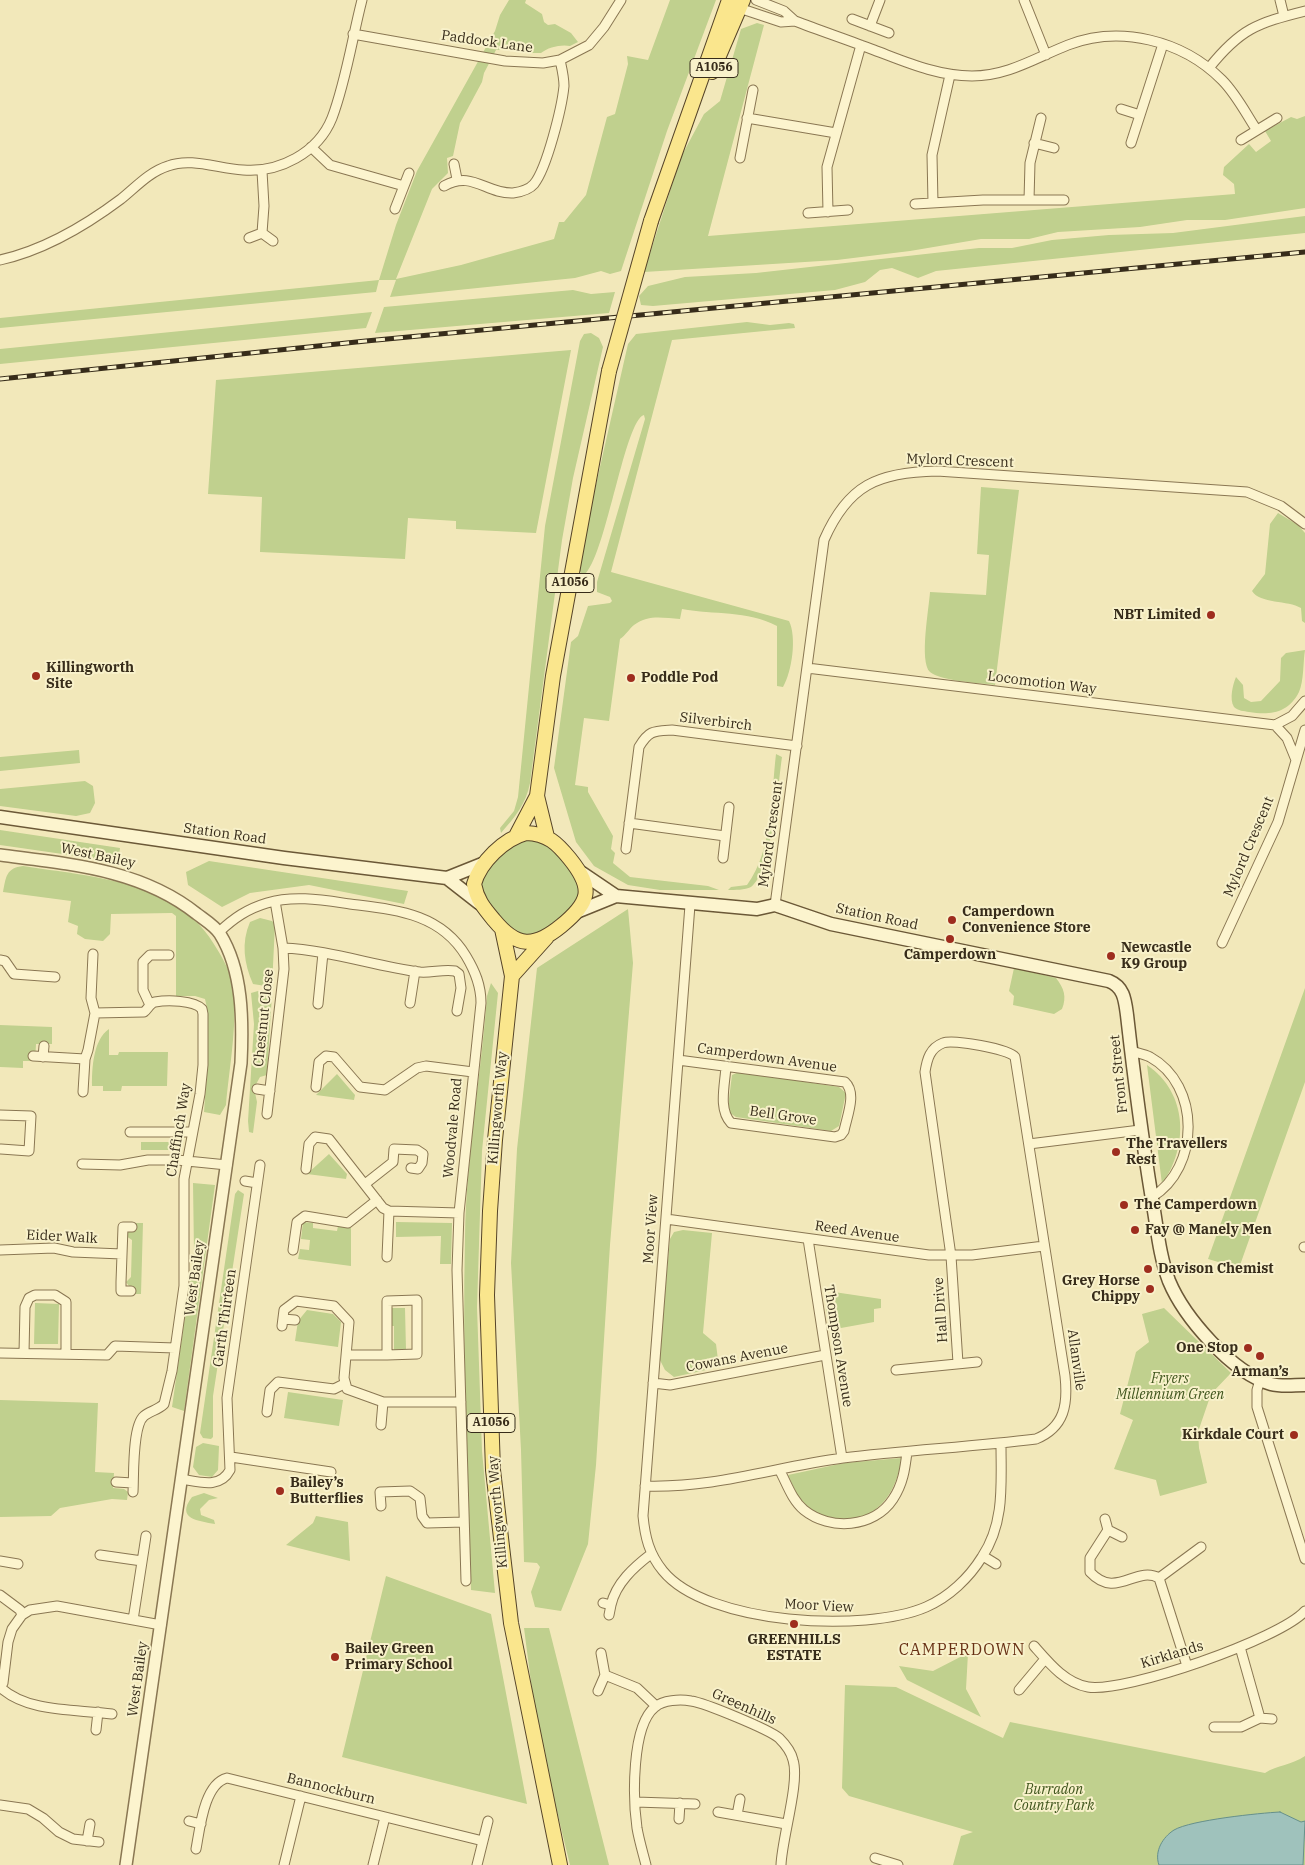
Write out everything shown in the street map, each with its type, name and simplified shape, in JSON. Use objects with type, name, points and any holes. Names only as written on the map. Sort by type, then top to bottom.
[{"type":"main road","name":"A1056","points":[[516,836],[537,796],[553,676],[609,371],[651,221],[735,3]]},
{"type":"main road","name":"A1056","points":[[537,796],[547,837]]},
{"type":"main road","name":"Station Road","points":[[0,817],[284,858],[447,878],[482,864]]},
{"type":"main road","points":[[479,903],[474,884],[482,864],[516,836],[534,834],[547,837],[556,842],[582,873],[586,892],[579,911],[547,937],[512,976]]},
{"type":"main road","name":"Station Road","points":[[582,873],[616,896],[690,905],[757,909],[775,905],[831,924],[1109,981],[1118,986],[1124,996]]},
{"type":"main road","points":[[447,878],[479,903],[506,935],[524,942],[536,942],[547,937]]},
{"type":"main road","name":"Station Road","points":[[579,911],[616,896]]},
{"type":"main road","name":"Killingworth Way","points":[[502,930],[512,976],[495,1140],[487,1305],[493,1470],[501,1557],[511,1623],[560,1865]]},
{"type":"main road","name":"Front Street","points":[[1124,996],[1140,1130],[1161,1251],[1174,1292],[1211,1342],[1243,1370],[1260,1380]]},
{"type":"main road","points":[[1260,1380],[1274,1385],[1305,1385]]},
{"type":"street","points":[[0,260],[26,253],[67,235],[120,199],[152,174],[168,166],[183,163],[262,171],[275,168],[297,158],[311,148],[324,133],[332,118],[362,0]]},
{"type":"street","name":"Paddock Lane","points":[[353,34],[505,61],[543,63],[560,60],[589,45],[604,27],[621,0]]},
{"type":"street","points":[[756,0],[784,11],[795,21],[923,68],[950,75],[980,76],[1002,73],[1080,41],[1106,36],[1131,37],[1163,44],[1190,55],[1209,68],[1234,95],[1256,129]]},
{"type":"street","points":[[870,26],[880,0]]},
{"type":"street","points":[[1024,0],[1046,55]]},
{"type":"street","points":[[1280,0],[1284,16]]},
{"type":"street","points":[[735,3],[781,22],[795,21]]},
{"type":"street","points":[[1209,68],[1239,36],[1264,22],[1305,11]]},
{"type":"street","points":[[852,19],[888,33]]},
{"type":"street","points":[[1131,142],[1163,44]]},
{"type":"street","points":[[828,212],[826,175],[861,45]]},
{"type":"street","points":[[444,186],[457,179],[471,181],[499,192],[513,193],[523,191],[535,183],[547,158],[561,103],[564,75],[560,60]]},
{"type":"street","points":[[933,203],[932,154],[950,75]]},
{"type":"street","points":[[740,158],[753,90]]},
{"type":"street","points":[[1121,109],[1140,115]]},
{"type":"street","points":[[747,118],[836,134]]},
{"type":"street","points":[[1029,200],[1029,171],[1041,118]]},
{"type":"street","points":[[1241,140],[1256,129],[1277,118]]},
{"type":"street","points":[[1034,143],[1054,148]]},
{"type":"street","points":[[311,148],[330,165],[404,186]]},
{"type":"street","points":[[454,164],[457,179]]},
{"type":"street","points":[[262,171],[264,206],[262,233]]},
{"type":"street","points":[[395,209],[409,174]]},
{"type":"street","points":[[914,204],[1064,200]]},
{"type":"street","points":[[808,213],[848,210]]},
{"type":"street","points":[[249,238],[262,233]]},
{"type":"street","points":[[262,233],[273,241]]},
{"type":"street","name":"Mylord Crescent","points":[[775,905],[824,540],[832,523],[852,496],[889,476],[902,473],[936,472],[1247,492],[1281,506],[1305,524]]},
{"type":"street","name":"Locomotion Way","points":[[807,668],[1275,725]]},
{"type":"street","points":[[1296,760],[1287,738],[1275,725],[1292,716],[1305,701]]},
{"type":"street","name":"Silverbirch","points":[[629,823],[639,747],[647,734],[657,730],[672,730],[797,746]]},
{"type":"street","name":"Mylord Crescent","points":[[1222,943],[1278,822],[1305,730]]},
{"type":"street","points":[[722,858],[730,807]]},
{"type":"street","points":[[626,849],[629,823],[726,836]]},
{"type":"street","name":"West Bailey","points":[[0,855],[111,872],[142,881],[176,898],[219,932],[236,976],[241,1003],[241,1063],[126,1865]]},
{"type":"street","name":"Woodvale Road","points":[[219,932],[240,914],[275,901],[296,898],[315,899],[403,911],[434,923],[448,933],[458,944],[470,963],[481,992],[459,1212],[457,1270],[466,1581]]},
{"type":"street","name":"Chestnut Close","points":[[267,1114],[284,969],[283,948],[275,901]]},
{"type":"street","name":"Moor View","points":[[690,905],[643,1516],[644,1535],[651,1554],[673,1582],[699,1597],[772,1617],[838,1623],[886,1619],[926,1607],[945,1596],[963,1581],[983,1556],[999,1517],[1001,1444]]},
{"type":"street","points":[[283,948],[323,953],[414,971],[450,970],[459,974],[461,988],[458,1010]]},
{"type":"street","points":[[323,953],[318,1001],[329,999]]},
{"type":"street","points":[[83,1092],[85,1059],[95,1013],[91,998],[93,954]]},
{"type":"street","points":[[95,1013],[137,1014],[144,1012],[150,1005],[143,990],[143,962],[150,955],[169,954]]},
{"type":"street","points":[[0,960],[5,961],[14,974],[55,977]]},
{"type":"street","points":[[410,1003],[414,971]]},
{"type":"street","name":"Chaffinch Way","points":[[116,1482],[133,1488],[137,1428],[143,1416],[158,1410],[164,1404],[176,1348],[184,1286],[184,1179],[200,1094],[203,1065],[203,1014],[200,1006],[181,1002],[157,1002],[150,1005]]},
{"type":"street","name":"Allanville","points":[[645,1486],[678,1487],[704,1484],[842,1458],[1036,1440],[1047,1435],[1062,1416],[1068,1397],[1016,1062],[1012,1053],[1006,1050],[948,1042],[934,1048],[927,1059],[925,1072],[951,1256]]},
{"type":"street","points":[[43,1057],[44,1046]]},
{"type":"street","points":[[1131,1051],[1149,1057],[1165,1070],[1180,1091],[1187,1115],[1188,1138],[1182,1161],[1171,1181],[1163,1190],[1152,1196]]},
{"type":"street","points":[[33,1056],[85,1059]]},
{"type":"street","points":[[326,1080],[316,1083],[319,1062],[326,1056],[334,1057],[360,1087],[385,1090],[417,1068],[426,1066],[473,1072]]},
{"type":"street","name":"Camperdown Avenue","points":[[678,1060],[845,1082],[850,1087]]},
{"type":"street","name":"Bell Grove","points":[[726,1066],[724,1116],[731,1123],[835,1137],[841,1136],[852,1094],[850,1087]]},
{"type":"street","points":[[257,1089],[270,1091]]},
{"type":"street","points":[[0,1115],[30,1116],[29,1151],[1,1150]]},
{"type":"street","points":[[1030,1144],[1140,1130]]},
{"type":"street","points":[[130,1132],[192,1132]]},
{"type":"street","points":[[306,1169],[311,1159],[309,1144],[315,1137],[329,1140],[383,1208],[389,1210],[459,1212]]},
{"type":"street","points":[[15,1140],[15,1150]]},
{"type":"street","points":[[365,1184],[393,1162],[394,1149],[417,1150],[423,1154],[422,1163],[418,1168],[411,1168]]},
{"type":"street","points":[[82,1164],[120,1165],[148,1160],[187,1160],[227,1165]]},
{"type":"street","name":"Garth Thirteen","points":[[181,1479],[203,1483],[218,1482],[224,1479],[230,1470],[228,1398],[260,1165]]},
{"type":"street","points":[[245,1181],[258,1183]]},
{"type":"street","points":[[304,1245],[294,1246],[297,1222],[305,1216],[348,1222],[377,1200]]},
{"type":"street","points":[[387,1257],[389,1210]]},
{"type":"street","name":"Reed Avenue","points":[[666,1220],[929,1255],[972,1255],[1044,1246]]},
{"type":"street","points":[[131,1291],[121,1291],[122,1227],[132,1227]]},
{"type":"street","name":"Thompson Avenue","points":[[808,1239],[842,1458]]},
{"type":"street","name":"Eider Walk","points":[[0,1250],[54,1248],[73,1252],[122,1254]]},
{"type":"street","name":"Hall Drive","points":[[951,1256],[958,1363]]},
{"type":"street","points":[[24,1353],[24,1306],[29,1298],[35,1295],[59,1296],[66,1302],[66,1354]]},
{"type":"street","points":[[347,1355],[387,1355],[417,1354],[417,1300],[387,1301],[387,1355]]},
{"type":"street","points":[[295,1320],[283,1323],[284,1310],[296,1301],[334,1306],[349,1322],[344,1384]]},
{"type":"street","points":[[0,1352],[107,1355],[115,1346],[176,1348]]},
{"type":"street","name":"Cowans Avenue","points":[[653,1383],[670,1385],[825,1355]]},
{"type":"street","points":[[896,1370],[977,1362]]},
{"type":"street","points":[[1260,1380],[1257,1390],[1257,1406],[1305,1560]]},
{"type":"street","points":[[279,1405],[267,1408],[270,1390],[278,1382],[334,1389],[344,1384]]},
{"type":"street","points":[[344,1384],[354,1392],[383,1402],[461,1402]]},
{"type":"street","points":[[381,1425],[383,1402]]},
{"type":"street","points":[[780,1471],[794,1498],[804,1510],[817,1518],[841,1525],[863,1521],[881,1513],[893,1500],[905,1475],[907,1452]]},
{"type":"street","points":[[231,1457],[331,1472]]},
{"type":"street","points":[[381,1506],[380,1492],[410,1491],[420,1498],[422,1516],[427,1523],[464,1522]]},
{"type":"street","points":[[1105,1519],[1108,1530],[1090,1558],[1090,1572],[1099,1581],[1110,1584],[1142,1576],[1159,1578]]},
{"type":"street","points":[[1108,1530],[1122,1537]]},
{"type":"street","points":[[133,1620],[146,1536]]},
{"type":"street","points":[[1159,1578],[1200,1547]]},
{"type":"street","points":[[609,1616],[607,1604],[626,1578],[651,1554]]},
{"type":"street","points":[[100,1555],[142,1561]]},
{"type":"street","points":[[983,1556],[996,1564]]},
{"type":"street","points":[[0,1561],[18,1564]]},
{"type":"street","points":[[1080,1576],[1090,1572]]},
{"type":"street","points":[[1159,1578],[1187,1666]]},
{"type":"street","points":[[0,1595],[20,1610],[22,1615]]},
{"type":"street","points":[[112,1714],[54,1709],[27,1703],[10,1696],[0,1688],[4,1677],[8,1642],[12,1629],[22,1615],[46,1606],[57,1606],[161,1626]]},
{"type":"street","name":"Kirklands","points":[[1034,1646],[1045,1659],[1075,1683],[1096,1688],[1156,1676],[1240,1647],[1297,1619],[1305,1611]]},
{"type":"street","points":[[1240,1647],[1260,1718]]},
{"type":"street","points":[[598,1691],[605,1675],[601,1653]]},
{"type":"street","points":[[1019,1690],[1045,1659]]},
{"type":"street","points":[[605,1675],[637,1688],[656,1706],[648,1715],[640,1736],[636,1769],[637,1829],[646,1865]]},
{"type":"street","name":"Greenhills","points":[[656,1706],[680,1700],[700,1703],[778,1738],[791,1754],[795,1771],[781,1865]]},
{"type":"street","points":[[96,1730],[98,1712]]},
{"type":"street","points":[[1214,1727],[1241,1727],[1260,1718],[1272,1719]]},
{"type":"street","name":"Bannockburn","points":[[196,1849],[208,1794],[217,1782],[222,1779],[232,1779],[483,1841]]},
{"type":"street","points":[[284,1865],[301,1796]]},
{"type":"street","points":[[737,1815],[740,1799]]},
{"type":"street","points":[[636,1802],[696,1804]]},
{"type":"street","points":[[679,1819],[680,1803]]},
{"type":"street","points":[[0,1805],[28,1809],[43,1818],[59,1832],[73,1839],[99,1842]]},
{"type":"street","points":[[718,1812],[786,1824]]},
{"type":"street","points":[[373,1865],[385,1817]]},
{"type":"street","points":[[189,1821],[202,1824]]},
{"type":"street","points":[[477,1865],[488,1821]]},
{"type":"street","points":[[87,1841],[90,1824]]},
{"type":"street","points":[[874,1858],[898,1865]]},
{"type":"green space","points":[[509,0],[526,0],[525,3],[542,14],[544,22],[548,25],[555,24],[571,33],[578,42],[570,46],[555,46],[541,53],[528,53],[523,49],[496,50],[484,73],[482,82],[460,123],[453,156],[447,158],[448,173],[432,189],[396,279],[461,265],[554,239],[559,222],[564,222],[586,195],[607,117],[615,114],[628,64],[627,56],[648,60],[670,0],[716,0],[667,131],[621,271],[610,274],[601,271],[575,278],[390,297],[396,280],[379,280],[396,225],[417,171],[495,31],[500,15]]},
{"type":"green space","points":[[757,23],[764,25],[708,236],[1235,194],[1234,184],[1223,175],[1224,167],[1249,144],[1256,152],[1271,141],[1265,131],[1291,117],[1297,119],[1305,116],[1305,208],[1225,220],[1187,220],[1140,227],[1058,232],[1029,239],[981,239],[910,251],[837,260],[644,272],[681,157],[704,114],[720,101],[741,29]]},
{"type":"green space","points":[[1305,216],[1305,233],[936,271],[918,278],[892,268],[880,270],[865,282],[835,290],[653,306],[641,305],[639,296],[648,286],[685,277],[756,273],[979,248],[1012,248],[1052,240],[1109,235],[1173,233]]},
{"type":"green space","points":[[379,280],[376,292],[0,328],[0,318]]},
{"type":"green space","points":[[573,290],[591,294],[615,292],[609,313],[375,333],[384,307]]},
{"type":"green space","points":[[372,312],[366,328],[0,364],[0,349]]},
{"type":"green space","points":[[747,322],[770,325],[789,323],[794,324],[795,328],[672,340],[611,572],[789,621],[793,636],[791,664],[783,687],[777,686],[777,626],[754,617],[742,615],[682,609],[680,619],[645,619],[634,625],[620,639],[609,721],[584,718],[575,785],[588,787],[588,792],[613,836],[611,849],[615,853],[613,863],[630,877],[708,886],[719,890],[660,890],[628,885],[594,866],[576,842],[554,768],[571,642],[578,636],[588,606],[610,603],[612,601],[610,597],[597,592],[597,582],[645,419],[644,415],[637,422],[630,438],[601,539],[594,560],[586,573],[581,573],[579,569],[582,546],[628,344],[636,334]]},
{"type":"green space","points":[[591,333],[599,338],[603,347],[573,478],[562,540],[530,783],[523,804],[501,833],[500,828],[514,811],[518,797],[545,526],[580,341],[584,334]]},
{"type":"green space","points":[[571,350],[536,533],[456,529],[456,521],[408,518],[405,559],[260,552],[262,497],[208,494],[216,380]]},
{"type":"green space","points":[[981,487],[1019,490],[995,685],[942,678],[930,672],[925,658],[930,592],[986,595],[989,555],[977,554]]},
{"type":"green space","points":[[1278,513],[1298,525],[1305,533],[1305,623],[1302,621],[1301,608],[1261,598],[1252,591],[1265,574],[1270,524]]},
{"type":"green space","points":[[1305,650],[1301,688],[1289,705],[1284,709],[1271,713],[1241,711],[1234,707],[1232,696],[1236,677],[1243,685],[1244,698],[1251,702],[1261,701],[1280,681],[1281,658],[1286,653]]},
{"type":"green space","points":[[79,750],[80,763],[0,771],[0,757]]},
{"type":"green space","points":[[776,754],[782,757],[773,826],[764,864],[758,878],[751,887],[728,890],[731,887],[747,885],[756,871],[762,856],[769,822]]},
{"type":"green space","points":[[85,781],[93,786],[95,803],[90,813],[76,816],[0,806],[0,789]]},
{"type":"green space","points":[[0,830],[120,848],[118,862],[0,845]]},
{"type":"green space","points":[[530,839],[548,845],[554,851],[574,876],[579,888],[578,896],[566,914],[548,929],[528,936],[516,933],[505,924],[485,899],[481,886],[482,877],[491,862],[506,850]]},
{"type":"green space","points":[[209,861],[408,891],[404,904],[309,885],[250,893],[222,907],[188,885],[186,872]]},
{"type":"green space","points":[[23,866],[105,879],[132,886],[157,895],[180,908],[201,926],[226,965],[234,997],[233,1043],[226,1105],[220,1115],[204,1112],[207,1069],[207,1008],[205,999],[195,996],[176,996],[176,916],[172,913],[111,914],[110,934],[103,941],[85,939],[77,934],[78,926],[68,922],[71,901],[3,892],[6,878],[10,871]]},
{"type":"green space","points":[[628,909],[633,963],[610,1245],[596,1465],[588,1544],[561,1611],[535,1607],[531,1592],[540,1567],[537,1563],[524,1562],[521,1450],[511,1263],[517,1149],[537,968]]},
{"type":"green space","points":[[260,918],[272,921],[275,924],[272,987],[253,984],[247,968],[245,938],[247,930],[250,922]]},
{"type":"green space","points":[[1014,968],[1056,978],[1064,993],[1062,1009],[1054,1014],[1013,1005],[1014,996],[1009,991]]},
{"type":"green space","points":[[491,983],[498,993],[482,1151],[477,1307],[482,1451],[495,1593],[471,1590],[464,1326],[468,1177],[487,996]]},
{"type":"green space","points":[[1305,988],[1305,1082],[1239,1268],[1208,1259]]},
{"type":"green space","points":[[258,991],[272,994],[267,1075],[260,1077],[254,1088],[257,1102],[253,1133],[249,1132],[248,1121],[254,1024],[251,993]]},
{"type":"green space","points":[[0,1025],[52,1027],[52,1044],[36,1044],[35,1061],[23,1061],[23,1068],[0,1067]]},
{"type":"green space","points":[[109,1029],[109,1055],[118,1055],[119,1052],[168,1052],[167,1086],[122,1086],[121,1091],[103,1091],[103,1086],[92,1086],[93,1063],[97,1047]]},
{"type":"green space","points":[[1147,1065],[1161,1077],[1170,1090],[1177,1105],[1180,1121],[1177,1153],[1171,1169],[1162,1184]]},
{"type":"green space","points":[[739,1072],[839,1087],[846,1093],[839,1126],[831,1131],[736,1117],[730,1113],[728,1107],[732,1075]]},
{"type":"green space","points":[[337,1074],[355,1095],[354,1100],[316,1095]]},
{"type":"green space","points":[[141,1142],[177,1142],[177,1150],[141,1150]]},
{"type":"green space","points":[[329,1154],[347,1174],[346,1179],[307,1174]]},
{"type":"green space","points":[[193,1183],[215,1185],[184,1411],[172,1407],[194,1253]]},
{"type":"green space","points":[[238,1190],[244,1194],[213,1396],[213,1437],[211,1439],[203,1438],[200,1433],[235,1194]]},
{"type":"green space","points":[[303,1222],[313,1223],[313,1228],[337,1231],[338,1226],[351,1228],[351,1266],[298,1259],[300,1249],[309,1250],[310,1240],[301,1239]]},
{"type":"green space","points":[[396,1222],[452,1223],[451,1264],[440,1264],[441,1236],[396,1237]]},
{"type":"green space","points":[[135,1223],[143,1223],[141,1294],[134,1294],[134,1287],[129,1286],[126,1282],[131,1277],[132,1240],[126,1236],[129,1231],[135,1229]]},
{"type":"green space","points":[[683,1230],[712,1233],[703,1333],[716,1344],[718,1360],[705,1362],[706,1370],[674,1377],[665,1370],[659,1358],[670,1239],[674,1232]]},
{"type":"green space","points":[[834,1292],[881,1299],[881,1308],[874,1309],[874,1322],[830,1330],[826,1309],[836,1307]]},
{"type":"green space","points":[[35,1303],[59,1304],[58,1344],[34,1344]]},
{"type":"green space","points":[[390,1308],[405,1308],[406,1350],[394,1350],[394,1326],[390,1326]]},
{"type":"green space","name":"Fryers Millennium Green","points":[[1164,1308],[1231,1373],[1211,1394],[1198,1432],[1199,1448],[1207,1483],[1160,1496],[1156,1480],[1114,1469],[1133,1420],[1120,1414],[1136,1352],[1149,1342],[1142,1314]]},
{"type":"green space","points":[[307,1310],[333,1314],[341,1322],[338,1347],[295,1341],[298,1321]]},
{"type":"green space","points":[[288,1392],[343,1400],[339,1426],[284,1418]]},
{"type":"green space","points":[[0,1400],[98,1403],[95,1472],[114,1473],[113,1488],[124,1489],[128,1492],[127,1500],[112,1499],[60,1508],[51,1516],[0,1517]]},
{"type":"green space","points":[[203,1443],[219,1446],[218,1470],[212,1477],[199,1475],[193,1467],[196,1447]]},
{"type":"green space","points":[[901,1458],[895,1484],[880,1505],[871,1513],[859,1518],[846,1520],[821,1515],[810,1510],[799,1498],[788,1475],[844,1463]]},
{"type":"green space","points":[[204,1493],[218,1498],[209,1500],[200,1509],[201,1515],[214,1520],[215,1524],[191,1518],[186,1510],[187,1504],[192,1497]]},
{"type":"green space","points":[[316,1516],[348,1522],[350,1561],[286,1545],[313,1523]]},
{"type":"green space","points":[[386,1576],[491,1614],[527,1804],[342,1757]]},
{"type":"green space","points":[[524,1628],[549,1628],[609,1865],[570,1865],[537,1729]]},
{"type":"green space","points":[[968,1653],[966,1689],[981,1717],[907,1680],[899,1666],[933,1671]]},
{"type":"green space","name":"Burradon Country Park","points":[[845,1685],[896,1687],[1003,1738],[1010,1722],[1265,1773],[1305,1756],[1305,1865],[953,1865],[961,1836],[973,1832],[849,1796],[842,1788]]},
{"type":"water","points":[[1280,1812],[1301,1822],[1305,1821],[1303,1865],[1159,1865],[1160,1845],[1166,1836],[1183,1826],[1242,1815]]},
{"type":"railway","points":[[0,379],[366,341],[1305,252]]},
{"type":"place","name":"NBT Limited","points":[[1211,615]]},
{"type":"place","name":"Killingworth Site","points":[[36,676]]},
{"type":"place","name":"Poddle Pod","points":[[631,678]]},
{"type":"place","name":"Camperdown Convenience Store","points":[[952,920]]},
{"type":"place","name":"Camperdown","points":[[950,939]]},
{"type":"place","name":"Newcastle K9 Group","points":[[1111,956]]},
{"type":"place","name":"The Travellers Rest","points":[[1116,1152]]},
{"type":"place","name":"The Camperdown","points":[[1124,1205]]},
{"type":"place","name":"Fay @ Manely Men","points":[[1135,1230]]},
{"type":"place","name":"Davison Chemist","points":[[1148,1269]]},
{"type":"place","name":"Grey Horse Chippy","points":[[1150,1289]]},
{"type":"place","name":"One Stop","points":[[1248,1348]]},
{"type":"place","name":"Arman’s","points":[[1260,1356]]},
{"type":"place","name":"Kirkdale Court","points":[[1294,1435]]},
{"type":"place","name":"Bailey’s Butterflies","points":[[280,1491]]},
{"type":"place","name":"GREENHILLS ESTATE","points":[[794,1624]]},
{"type":"place","name":"Bailey Green Primary School","points":[[335,1657]]},
{"type":"district","name":"CAMPERDOWN","points":[[962,1650]]}]
